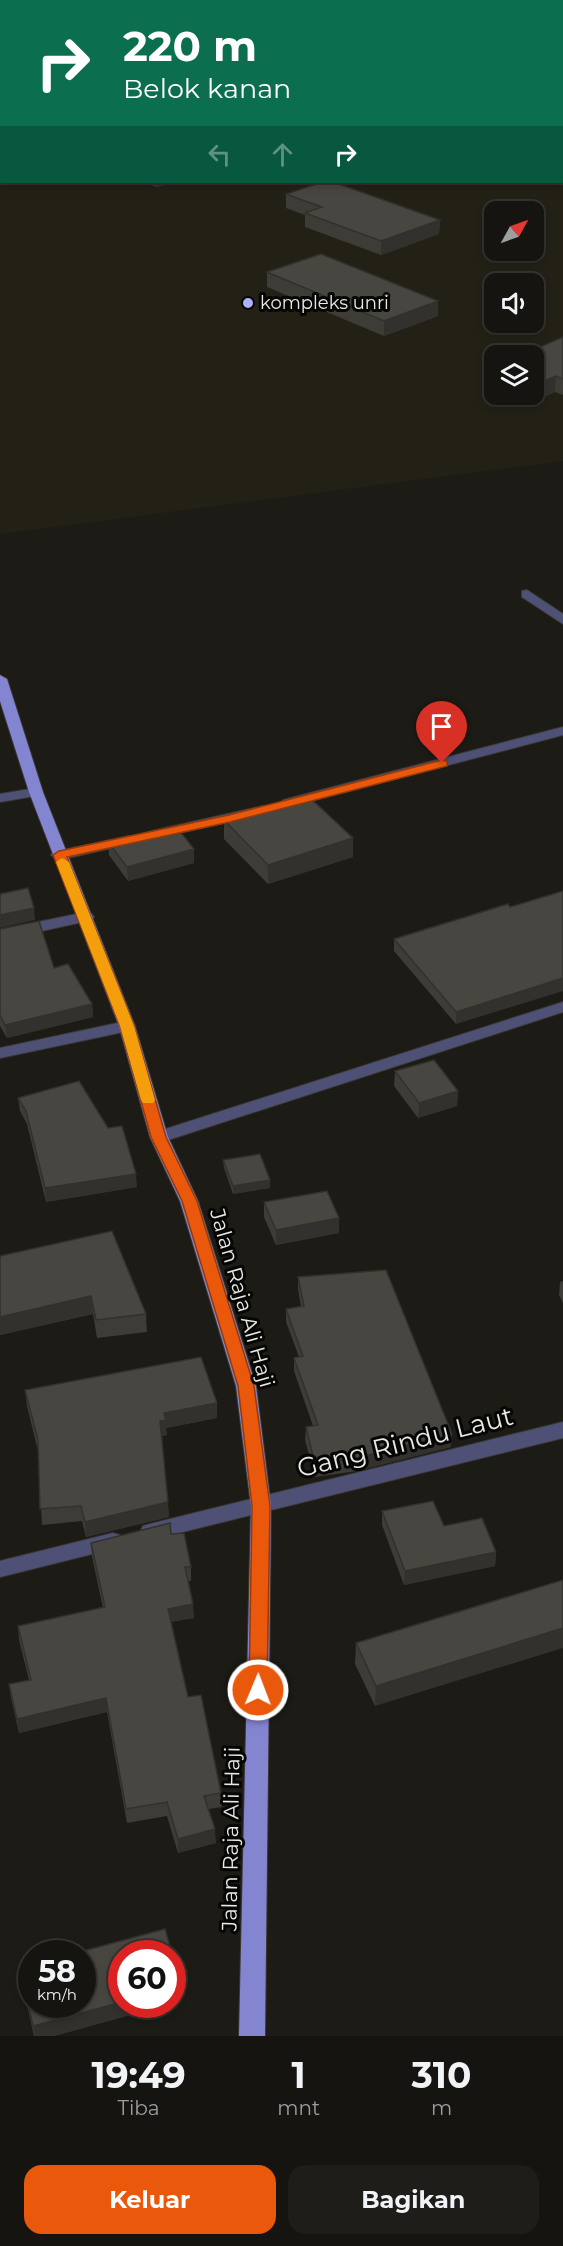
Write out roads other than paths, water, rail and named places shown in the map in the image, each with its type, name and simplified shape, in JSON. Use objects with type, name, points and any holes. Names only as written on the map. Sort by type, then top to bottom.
[{"type":"main road","name":"Jalan Raja Ali Haji","points":[[0,679],[59,855],[86,917],[127,1026],[159,1137],[189,1201],[246,1386],[261,1506],[252,2036]]},
{"type":"street","points":[[527,594],[563,620]]},
{"type":"street","points":[[59,855],[230,818],[563,731]]},
{"type":"street","points":[[0,798],[36,792]]},
{"type":"street","points":[[0,935],[86,917]]},
{"type":"street","points":[[159,1137],[563,1007]]},
{"type":"street","points":[[0,1053],[127,1026]]},
{"type":"street","name":"Gang Rindu Laut","points":[[0,1569],[563,1430]]},
{"type":"place","name":"kompleks unri","points":[[248,303]]}]
